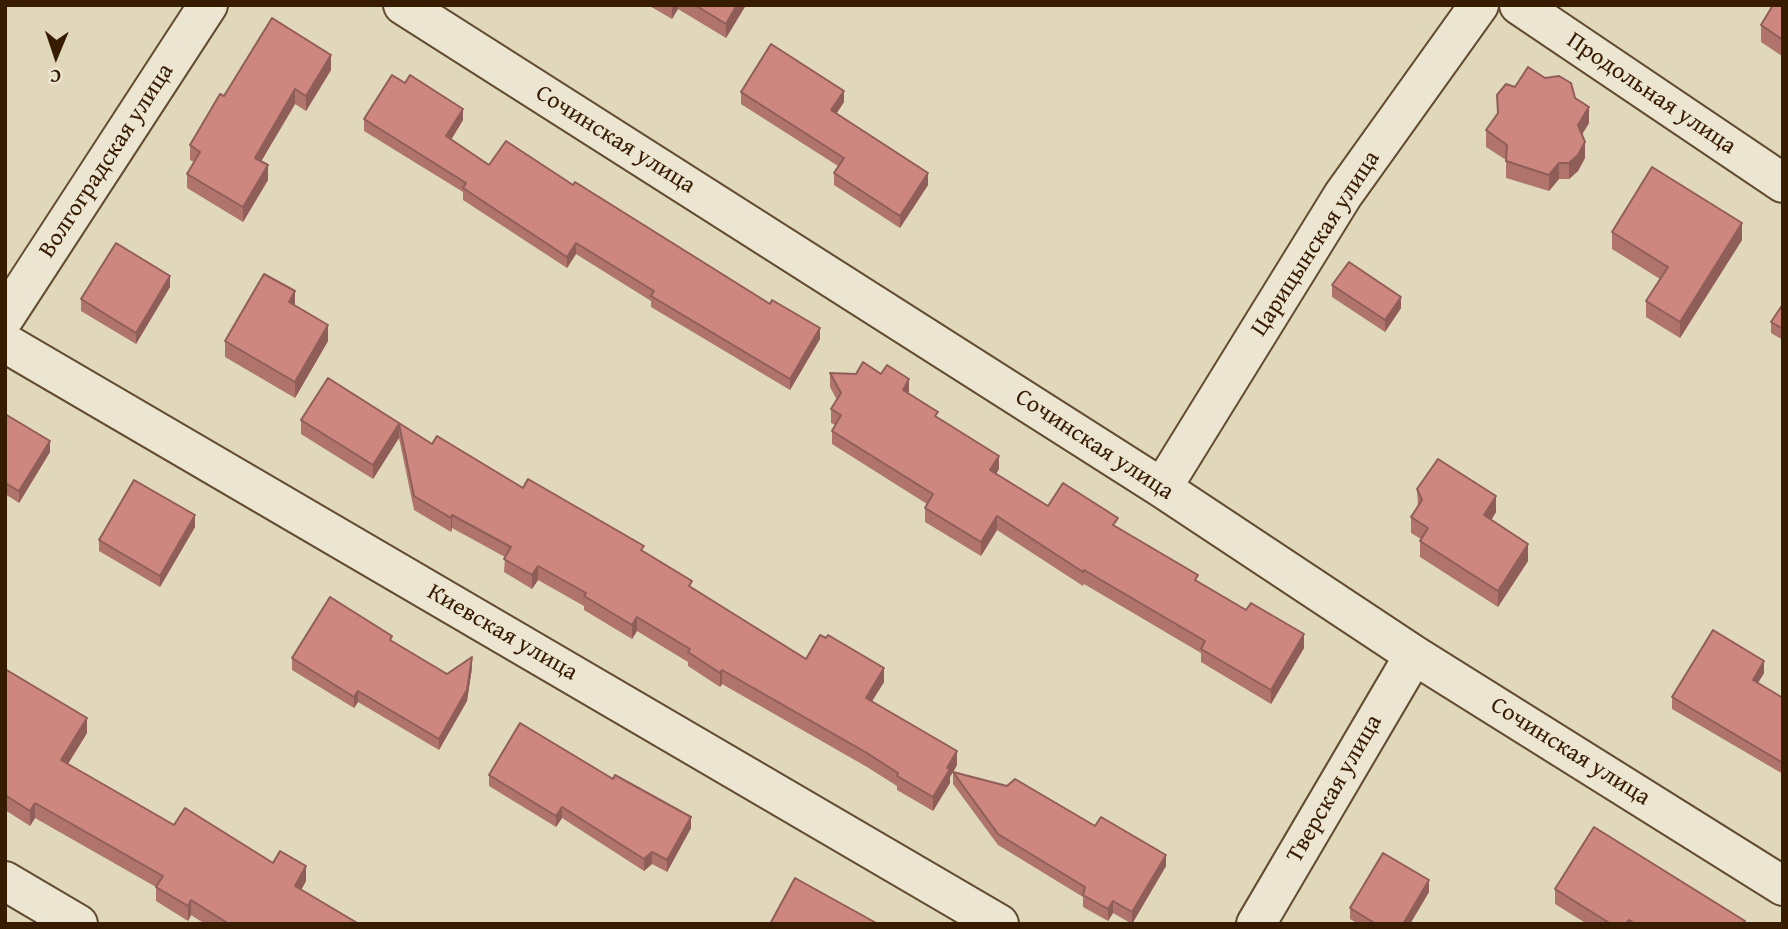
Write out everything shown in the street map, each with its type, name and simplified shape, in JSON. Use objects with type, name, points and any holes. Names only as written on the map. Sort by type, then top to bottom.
[{"type":"street","name":"Волгоградская улица","points":[[5,317],[208,5]]},
{"type":"street","name":"Сочинская улица","points":[[403,5],[1162,488],[1415,655],[1783,886]]},
{"type":"street","name":"Царицынская улица","points":[[1162,488],[1343,195],[1479,5]]},
{"type":"street","name":"Продольная улица","points":[[1519,5],[1783,183]]},
{"type":"street","name":"Киевская улица","points":[[5,343],[999,924]]},
{"type":"street","name":"Тверская улица","points":[[1256,924],[1415,655]]},
{"type":"street","points":[[5,881],[78,924]]},
{"type":"building","points":[[695,5],[737,5],[726,24]]},
{"type":"building","points":[[1773,5],[1783,5],[1783,40],[1761,25]]},
{"type":"building","points":[[272,18],[331,55],[306,96],[295,89],[255,158],[268,165],[243,207],[187,174],[200,152],[190,145],[220,94],[224,96]]},
{"type":"building","points":[[771,44],[844,91],[831,110],[928,173],[900,216],[834,173],[844,158],[741,92]]},
{"type":"building","points":[[1528,67],[1545,78],[1559,76],[1571,83],[1575,98],[1589,107],[1578,125],[1585,142],[1578,155],[1569,163],[1559,163],[1549,175],[1506,161],[1507,145],[1486,130],[1498,113],[1497,95],[1506,84],[1515,87]]},
{"type":"building","points":[[392,75],[405,83],[410,75],[463,109],[446,136],[489,165],[506,141],[573,185],[575,182],[770,304],[772,300],[820,328],[790,379],[651,296],[654,291],[576,243],[567,257],[463,188],[466,183],[364,119]]},
{"type":"building","points":[[1652,167],[1742,223],[1680,322],[1646,301],[1668,267],[1612,232]]},
{"type":"building","points":[[116,243],[170,276],[136,333],[81,299]]},
{"type":"building","points":[[1349,262],[1401,297],[1385,320],[1332,285]]},
{"type":"building","points":[[264,274],[295,291],[289,302],[328,325],[295,382],[225,341]]},
{"type":"building","points":[[1783,304],[1783,329],[1771,322]]},
{"type":"building","points":[[863,362],[881,374],[887,365],[909,379],[903,390],[938,412],[935,416],[999,456],[990,470],[1048,506],[1063,483],[1118,518],[1113,525],[1198,575],[1195,580],[1246,610],[1251,603],[1304,634],[1271,690],[1201,649],[1205,641],[1084,570],[1083,572],[997,516],[981,542],[925,508],[933,494],[832,431],[841,415],[831,409],[841,393],[830,373],[856,374]]},
{"type":"building","points":[[328,378],[432,444],[437,436],[523,488],[528,479],[644,546],[641,550],[692,581],[689,586],[806,659],[820,635],[826,638],[828,635],[884,668],[866,698],[957,751],[947,768],[950,769],[933,797],[897,776],[898,773],[867,753],[722,670],[720,673],[688,652],[690,649],[637,617],[632,625],[584,596],[586,593],[538,566],[532,575],[504,559],[511,547],[452,515],[451,518],[414,496],[399,424],[373,465],[301,420]]},
{"type":"building","points":[[5,414],[50,441],[19,491],[5,483]]},
{"type":"building","points":[[1438,459],[1496,496],[1484,515],[1528,544],[1498,591],[1420,541],[1428,528],[1411,517],[1422,500],[1417,489]]},
{"type":"building","points":[[134,480],[195,515],[160,576],[99,540]]},
{"type":"building","points":[[330,597],[392,636],[390,640],[447,674],[472,657],[467,690],[439,739],[358,691],[354,697],[292,658]]},
{"type":"building","points":[[1713,630],[1764,661],[1753,680],[1783,698],[1783,763],[1672,697]]},
{"type":"building","points":[[5,669],[87,718],[61,760],[174,825],[185,808],[273,863],[280,851],[306,866],[295,886],[359,924],[229,924],[191,900],[188,906],[156,887],[163,876],[35,803],[30,811],[5,795]]},
{"type":"building","points":[[520,723],[613,779],[615,775],[691,817],[667,860],[652,852],[644,859],[562,807],[556,816],[489,775]]},
{"type":"building","points":[[953,772],[1007,786],[1015,779],[1095,826],[1101,817],[1166,855],[1132,912],[1113,901],[1108,909],[1083,895],[1085,887],[998,834]]},
{"type":"building","points":[[1594,827],[1745,921],[1743,924],[1636,924],[1629,920],[1626,924],[1611,924],[1555,889]]},
{"type":"building","points":[[1383,853],[1429,880],[1403,924],[1376,924],[1350,908]]},
{"type":"building","points":[[795,878],[878,924],[770,924]]}]
